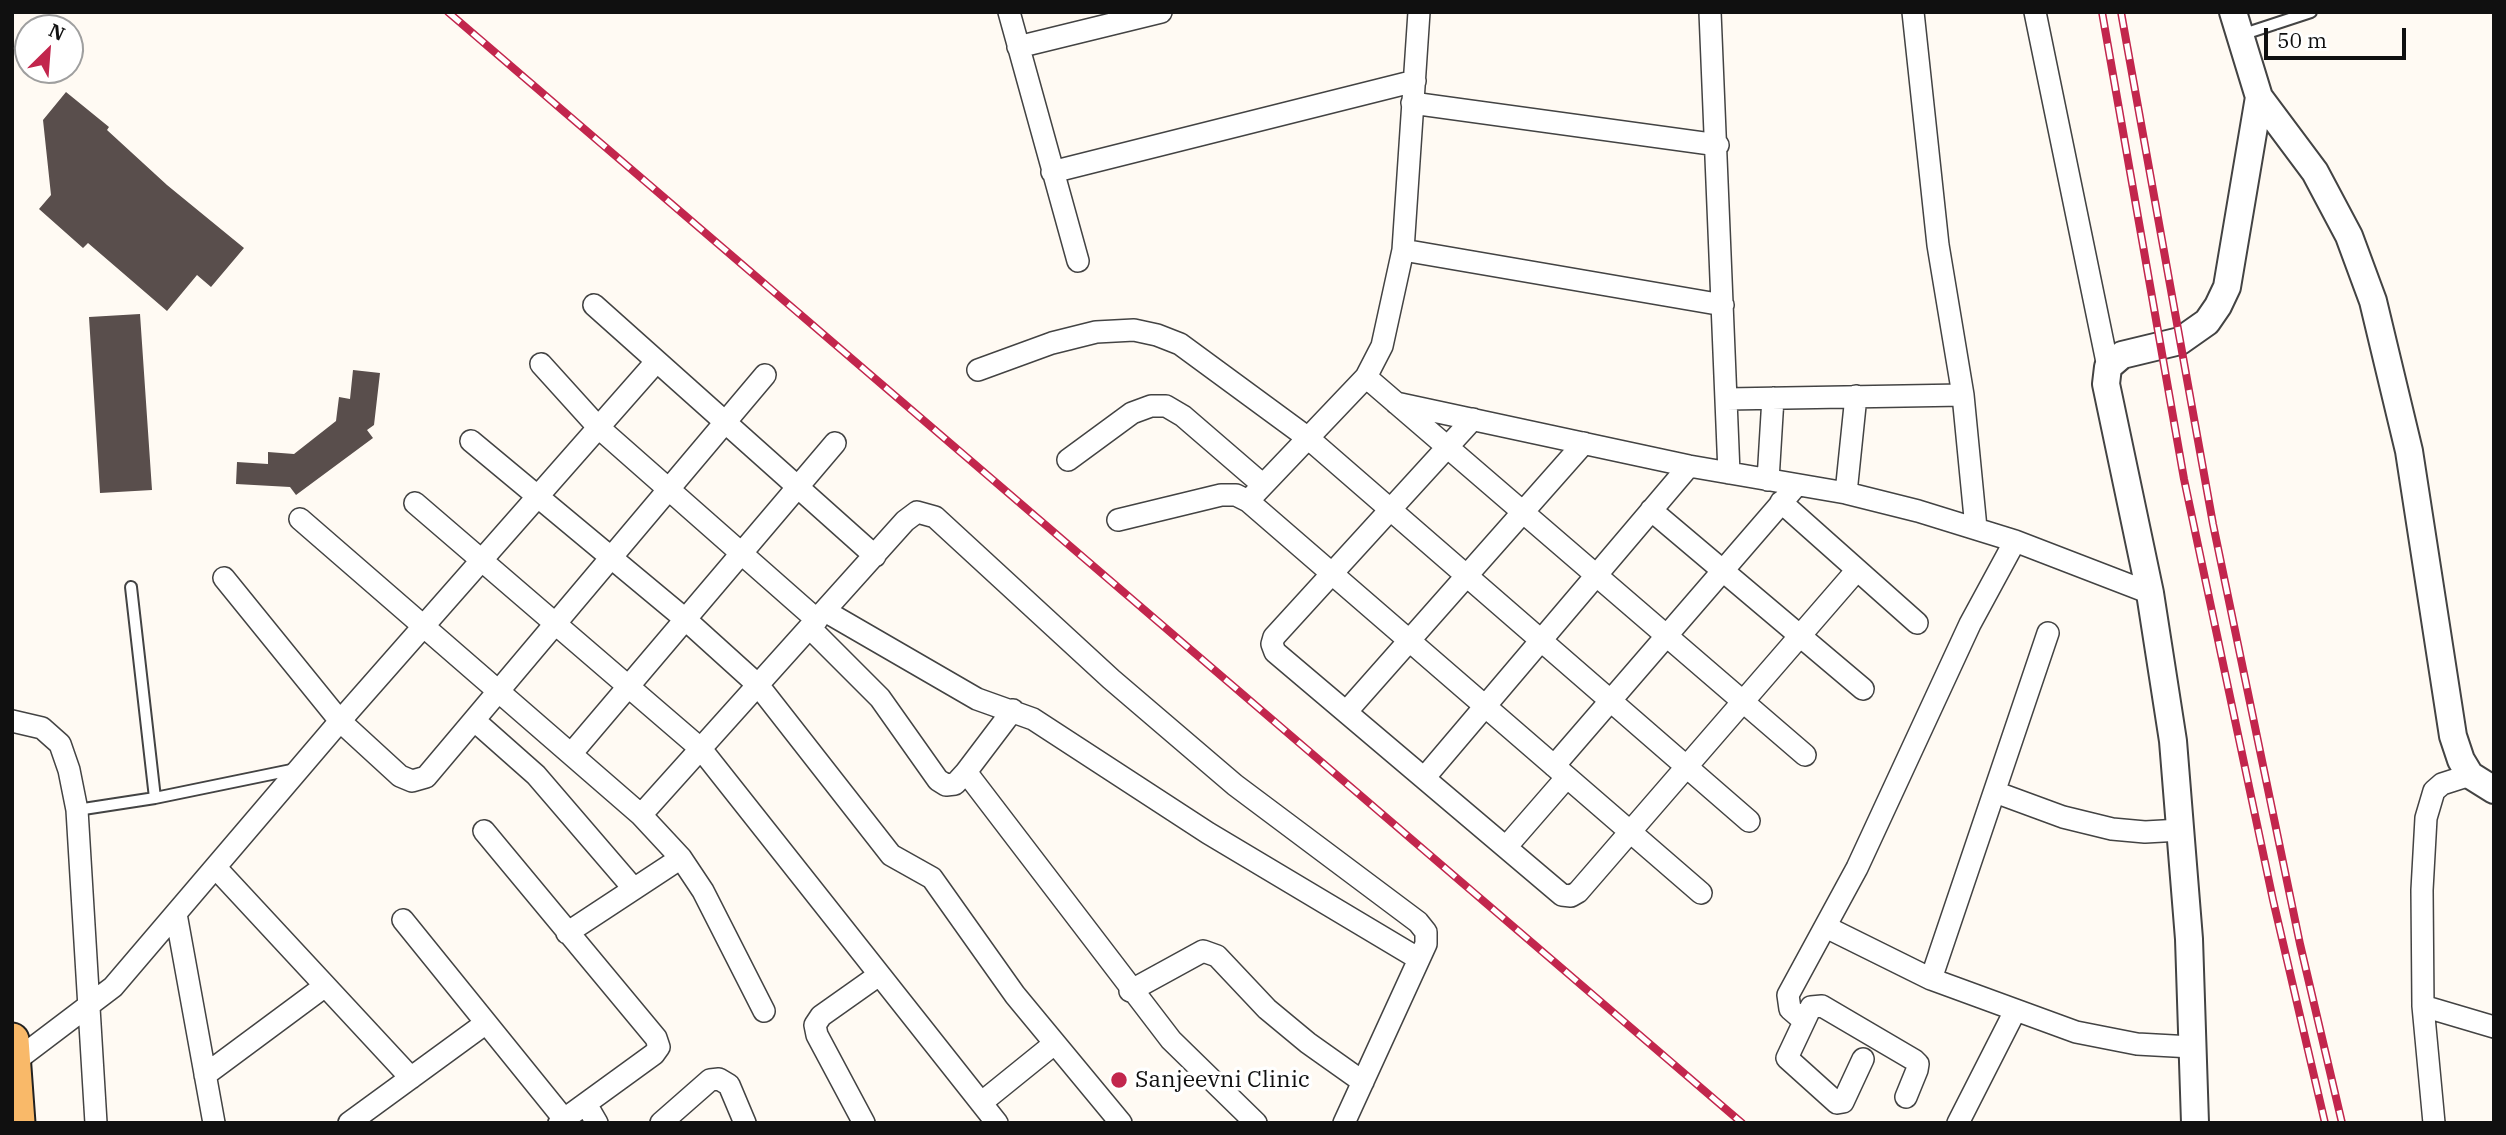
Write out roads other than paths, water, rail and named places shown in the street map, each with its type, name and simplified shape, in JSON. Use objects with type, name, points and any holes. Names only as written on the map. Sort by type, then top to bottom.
[{"type":"main road","points":[[13,1051],[18,1123]]},
{"type":"street","points":[[1009,12],[1078,261]]},
{"type":"street","points":[[1018,47],[1161,12]]},
{"type":"street","points":[[1248,501],[1366,377],[1382,346],[1403,250],[1419,12]]},
{"type":"street","points":[[1710,12],[1718,145],[1729,473]]},
{"type":"street","points":[[1913,12],[1938,245],[1962,395],[1976,528]]},
{"type":"street","points":[[2035,12],[2108,367],[2106,384],[2150,593],[2173,741],[2181,830],[2195,1123]]},
{"type":"street","points":[[2236,24],[2259,97],[2315,172],[2348,236],[2373,301],[2409,451],[2453,736],[2461,760],[2470,775],[2494,790]]},
{"type":"street","points":[[1052,172],[1415,81]]},
{"type":"street","points":[[2108,367],[2122,355],[2180,341],[2207,322],[2218,306],[2227,287],[2259,97]]},
{"type":"street","points":[[1412,103],[1718,145]]},
{"type":"street","points":[[1403,250],[1723,304]]},
{"type":"street","points":[[594,305],[874,556]]},
{"type":"street","points":[[978,370],[1052,343],[1096,332],[1134,330],[1180,344],[1308,438],[1749,821]]},
{"type":"street","points":[[13,1051],[89,1005],[113,987],[340,721],[656,362]]},
{"type":"street","points":[[541,364],[598,427],[817,620],[880,698],[938,780],[946,785],[955,783],[1013,710]]},
{"type":"street","points":[[224,578],[340,721],[400,776],[412,781],[426,777],[765,375]]},
{"type":"street","points":[[1366,377],[1805,755]]},
{"type":"street","points":[[1727,399],[1962,395]]},
{"type":"street","points":[[1846,493],[1856,396]]},
{"type":"street","points":[[1768,480],[1773,398]]},
{"type":"street","points":[[1396,403],[1689,466],[1846,493],[1976,528],[2150,593]]},
{"type":"street","points":[[1068,460],[1132,414],[1151,406],[1166,406],[1183,416],[1264,485]]},
{"type":"street","points":[[1474,419],[1275,637],[1272,644],[1275,652],[1562,895],[1571,896],[1857,569]]},
{"type":"street","points":[[471,441],[685,619],[758,685],[891,855],[932,878],[1015,995],[1121,1123]]},
{"type":"street","points":[[571,754],[835,443]]},
{"type":"street","points":[[1347,711],[1584,443]]},
{"type":"street","points":[[1425,777],[1689,466]]},
{"type":"street","points":[[1507,846],[1611,701],[1796,486]]},
{"type":"street","points":[[1118,520],[1221,495],[1236,495],[1248,501],[1700,893]]},
{"type":"street","points":[[1781,502],[1917,623]]},
{"type":"street","points":[[415,503],[701,749],[989,1116],[1054,1044]]},
{"type":"street","points":[[1651,510],[1863,689]]},
{"type":"street","points":[[641,815],[874,556],[917,512],[935,517],[1111,679],[1235,785],[1418,922],[1426,932],[1426,944],[1344,1123]]},
{"type":"street","points":[[300,519],[641,815],[681,858],[719,919],[764,1011]]},
{"type":"street","points":[[1804,1021],[1790,1009],[1788,995],[1826,927],[1891,797],[1970,624],[2015,541]]},
{"type":"street","points":[[817,620],[977,699],[1033,719],[1208,833],[1419,960]]},
{"type":"street","points":[[1931,979],[2048,633]]},
{"type":"street","points":[[12,721],[42,728],[60,744],[69,770],[76,810],[96,1123]]},
{"type":"street","points":[[475,721],[536,775],[634,889]]},
{"type":"street","points":[[966,772],[1130,991],[1171,1040],[1256,1123]]},
{"type":"street","points":[[2434,1123],[2423,1006],[2422,890],[2428,810],[2434,791],[2442,785],[2470,775]]},
{"type":"street","points":[[1995,792],[2063,817],[2112,829],[2145,832],[2181,830]]},
{"type":"street","points":[[403,920],[562,1121],[654,1054],[659,1047],[656,1038],[484,831]]},
{"type":"street","points":[[567,933],[681,858]]},
{"type":"street","points":[[216,868],[411,1078]]},
{"type":"street","points":[[176,914],[214,1123]]},
{"type":"street","points":[[1826,927],[1931,979],[2015,1011],[2100,1037],[2137,1044],[2192,1047]]},
{"type":"street","points":[[1130,991],[1203,951],[1217,956],[1287,1026],[1363,1082]]},
{"type":"street","points":[[864,1123],[817,1035],[815,1025],[821,1016],[879,975]]},
{"type":"street","points":[[205,1075],[325,986]]},
{"type":"street","points":[[1863,1059],[1843,1102],[1833,1101],[1787,1058],[1811,1007],[1822,1006],[1918,1064],[1906,1097]]},
{"type":"street","points":[[2423,1006],[2494,1027]]},
{"type":"street","points":[[1958,1123],[2015,1011]]},
{"type":"street","points":[[349,1123],[486,1023]]},
{"type":"street","points":[[661,1123],[710,1080],[719,1079],[729,1085],[745,1123]]},
{"type":"street","points":[[586,1104],[597,1123]]},
{"type":"lane","points":[[2236,24],[2312,12]]},
{"type":"lane","points":[[131,587],[155,798]]},
{"type":"lane","points":[[76,810],[155,798],[302,768]]},
{"type":"railway","points":[[448,12],[1742,1123]]},
{"type":"railway","points":[[2102,12],[2184,479],[2273,900],[2325,1123]]},
{"type":"railway","points":[[2121,12],[2213,524],[2300,944],[2342,1123]]},
{"type":"place","name":"Sanjeevni Clinic","points":[[1119,1080]]}]
